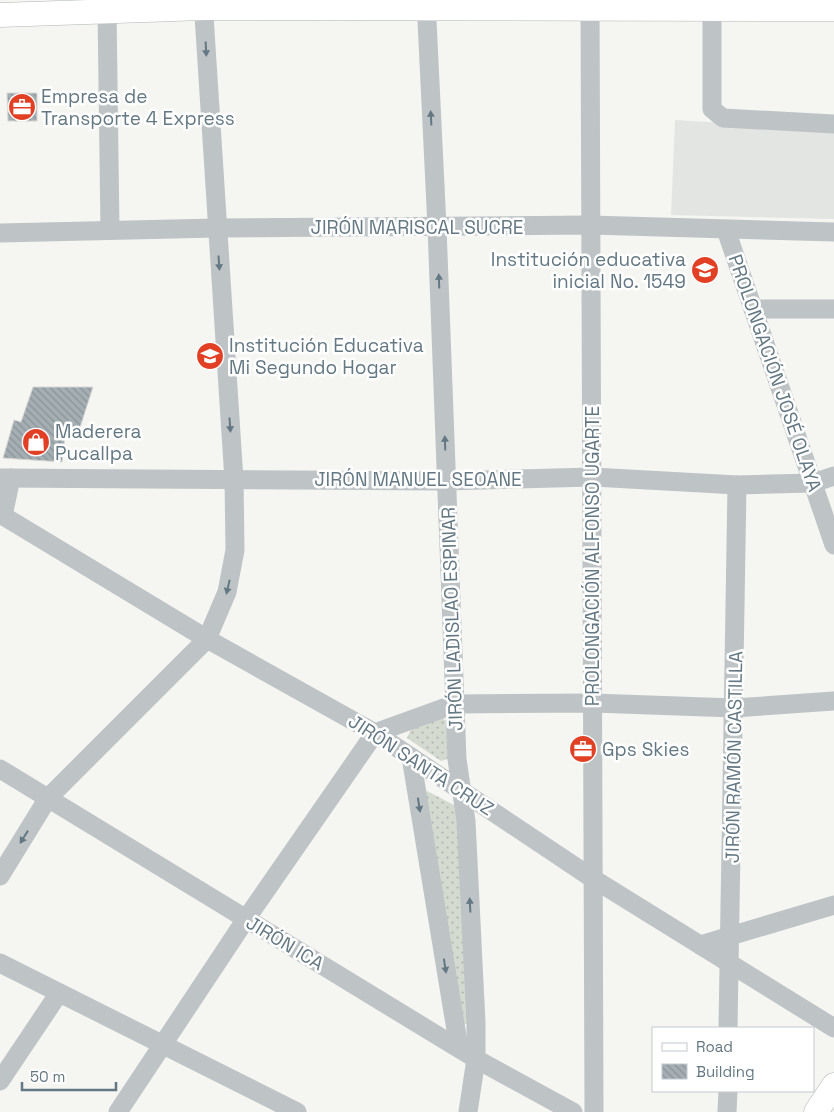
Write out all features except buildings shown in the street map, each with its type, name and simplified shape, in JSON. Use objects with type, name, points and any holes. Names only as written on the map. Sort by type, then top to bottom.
[{"type":"main road","points":[[0,15],[204,4],[712,4],[834,10]]},
{"type":"main road","points":[[816,1112],[834,1085]]},
{"type":"street","points":[[0,876],[48,798],[207,640],[227,592],[235,550],[234,480],[204,4]]},
{"type":"street","name":"JIRÓN LADISLAO ESPINAR","points":[[426,4],[437,228],[457,760],[466,821],[476,1059],[468,1112]]},
{"type":"street","name":"PROLONGACIÓN ALFONSO UGARTE","points":[[590,4],[594,1112]]},
{"type":"street","points":[[712,4],[712,109],[716,114],[723,118],[834,124]]},
{"type":"street","points":[[107,10],[110,230]]},
{"type":"street","name":"JIRÓN MARISCAL SUCRE","points":[[0,233],[217,228],[437,228],[590,225],[834,232]]},
{"type":"street","name":"PROLONGACIÓN JOSÉ OLAYA","points":[[726,230],[834,545]]},
{"type":"street","points":[[753,309],[834,309]]},
{"type":"street","name":"JIRÓN MANUEL SEOANE","points":[[6,478],[447,481],[593,477],[738,485],[813,483],[834,476]]},
{"type":"street","points":[[1,515],[6,478]]},
{"type":"street","name":"JIRÓN RAMÓN CASTILLA","points":[[728,1027],[732,935],[738,485]]},
{"type":"street","name":"JIRÓN SANTA CRUZ","points":[[1,515],[207,640],[375,732],[592,878],[834,1028]]},
{"type":"street","points":[[118,1112],[164,1046],[246,919],[375,732],[455,704],[593,703],[734,708],[834,700]]},
{"type":"street","points":[[411,757],[458,1048]]},
{"type":"street","name":"JIRÓN ICA","points":[[0,769],[476,1059],[569,1111]]},
{"type":"street","points":[[700,945],[834,905]]},
{"type":"street","points":[[0,963],[297,1112]]},
{"type":"street","points":[[0,1080],[59,993]]},
{"type":"street","points":[[727,1112],[728,1092]]},
{"type":"shaded area","points":[[675,120],[834,130],[834,219],[671,215]]},
{"type":"shaded area","points":[[440,716],[448,722],[448,759],[441,761],[407,738],[411,729]]},
{"type":"shaded area","points":[[427,791],[456,806],[470,1023],[462,1025],[424,794]]},
{"type":"place","name":"Empresa de Transporte 4 Express","points":[[22,107]]},
{"type":"place","name":"Institución educativa inicial No. 1549","points":[[705,270]]},
{"type":"place","name":"Institución Educativa Mi Segundo Hogar","points":[[210,356]]},
{"type":"place","name":"Maderera Pucallpa","points":[[36,442]]},
{"type":"place","name":"Gps Skies","points":[[583,749]]}]
